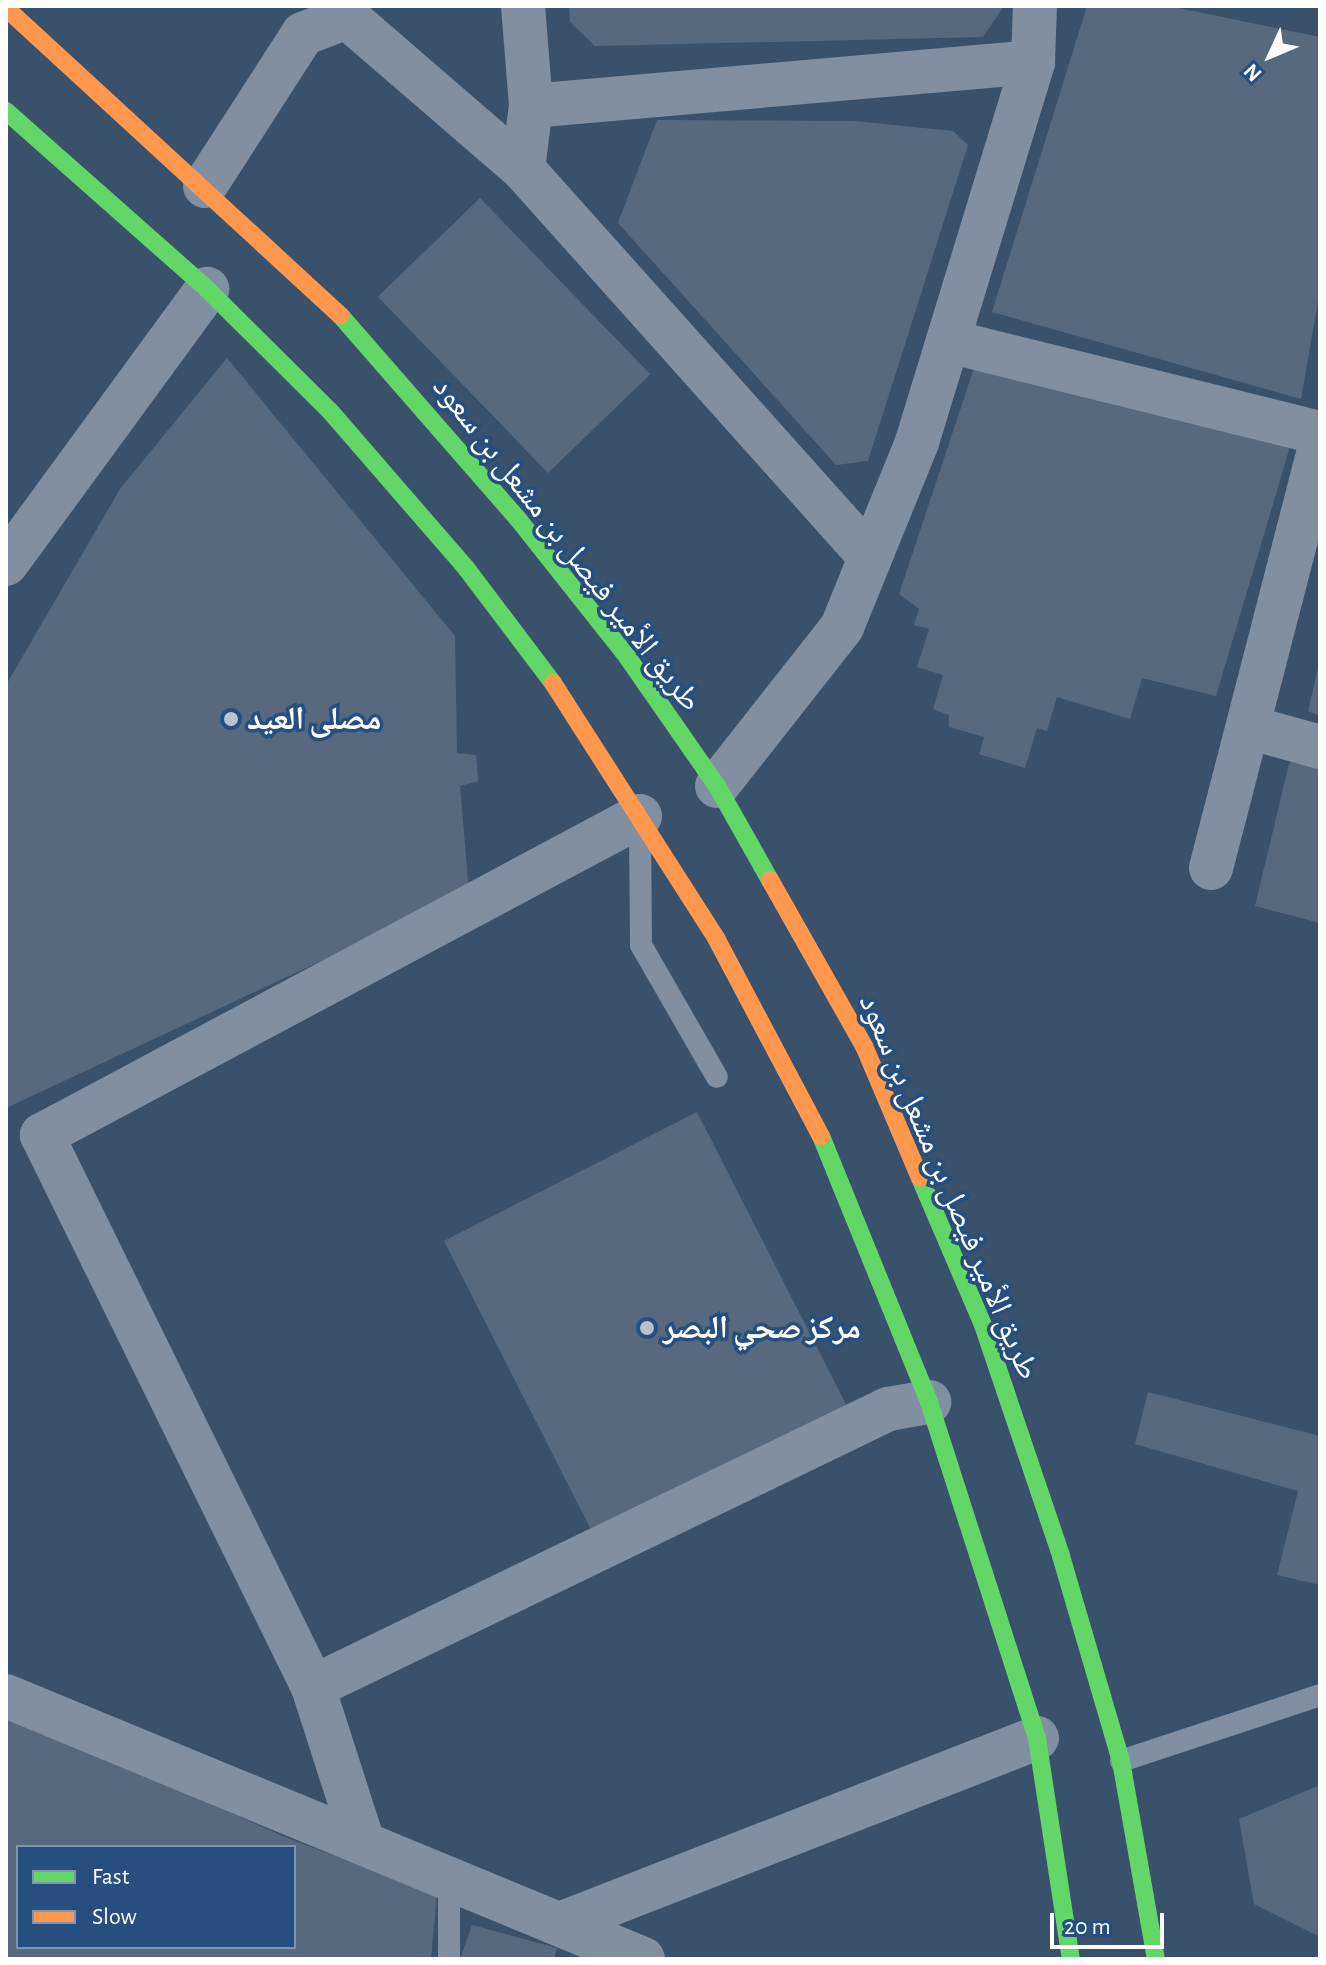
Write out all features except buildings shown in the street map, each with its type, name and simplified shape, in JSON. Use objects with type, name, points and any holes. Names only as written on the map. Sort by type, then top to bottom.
[{"type":"street","points":[[523,6],[531,106],[523,169]]},
{"type":"street","points":[[717,786],[842,627],[917,442],[1033,62],[1035,6]]},
{"type":"street","name":"طريق الأمير فيصل بن مشعل بن سعود","points":[[6,8],[205,186],[353,327],[507,507],[628,658],[717,786],[864,1046],[983,1325],[1061,1556],[1121,1761],[1156,1959]]},
{"type":"street","points":[[205,186],[303,34],[347,17],[523,169],[870,557]]},
{"type":"street","points":[[531,106],[1033,62]]},
{"type":"street","points":[[6,111],[207,289],[330,411],[466,568],[571,706],[716,938],[826,1144],[929,1402],[1037,1738],[1071,1959]]},
{"type":"street","points":[[6,564],[207,289]]},
{"type":"street","points":[[948,341],[1320,433]]},
{"type":"street","points":[[1211,868],[1320,448]]},
{"type":"street","points":[[1248,727],[1320,747]]},
{"type":"street","points":[[363,1843],[313,1687],[42,1135],[640,816]]},
{"type":"street","points":[[313,1687],[888,1409],[929,1402]]},
{"type":"street","points":[[6,1696],[643,1959]]},
{"type":"street","points":[[560,1924],[1037,1738]]},
{"type":"lane","points":[[640,816],[641,945],[717,1077]]},
{"type":"lane","points":[[1121,1761],[1318,1689]]},
{"type":"lane","points":[[449,1880],[449,1959]]},
{"type":"traffic: fast","points":[[6,111],[207,289],[330,411],[466,568],[553,683]]},
{"type":"traffic: fast","points":[[340,315],[518,519],[628,658],[717,786],[770,880]]},
{"type":"traffic: fast","points":[[821,1136],[929,1402],[1037,1738],[1071,1959]]},
{"type":"traffic: fast","points":[[920,1178],[983,1325],[1061,1556],[1121,1761],[1156,1959]]},
{"type":"traffic: slow","points":[[6,8],[340,315]]},
{"type":"traffic: slow","points":[[553,683],[716,938],[821,1136]]},
{"type":"traffic: slow","points":[[770,880],[864,1046],[920,1178]]},
{"type":"place","name":"مصلى العيد","points":[[231,719]]},
{"type":"place","name":"مركز صحي البصر","points":[[647,1328]]}]
